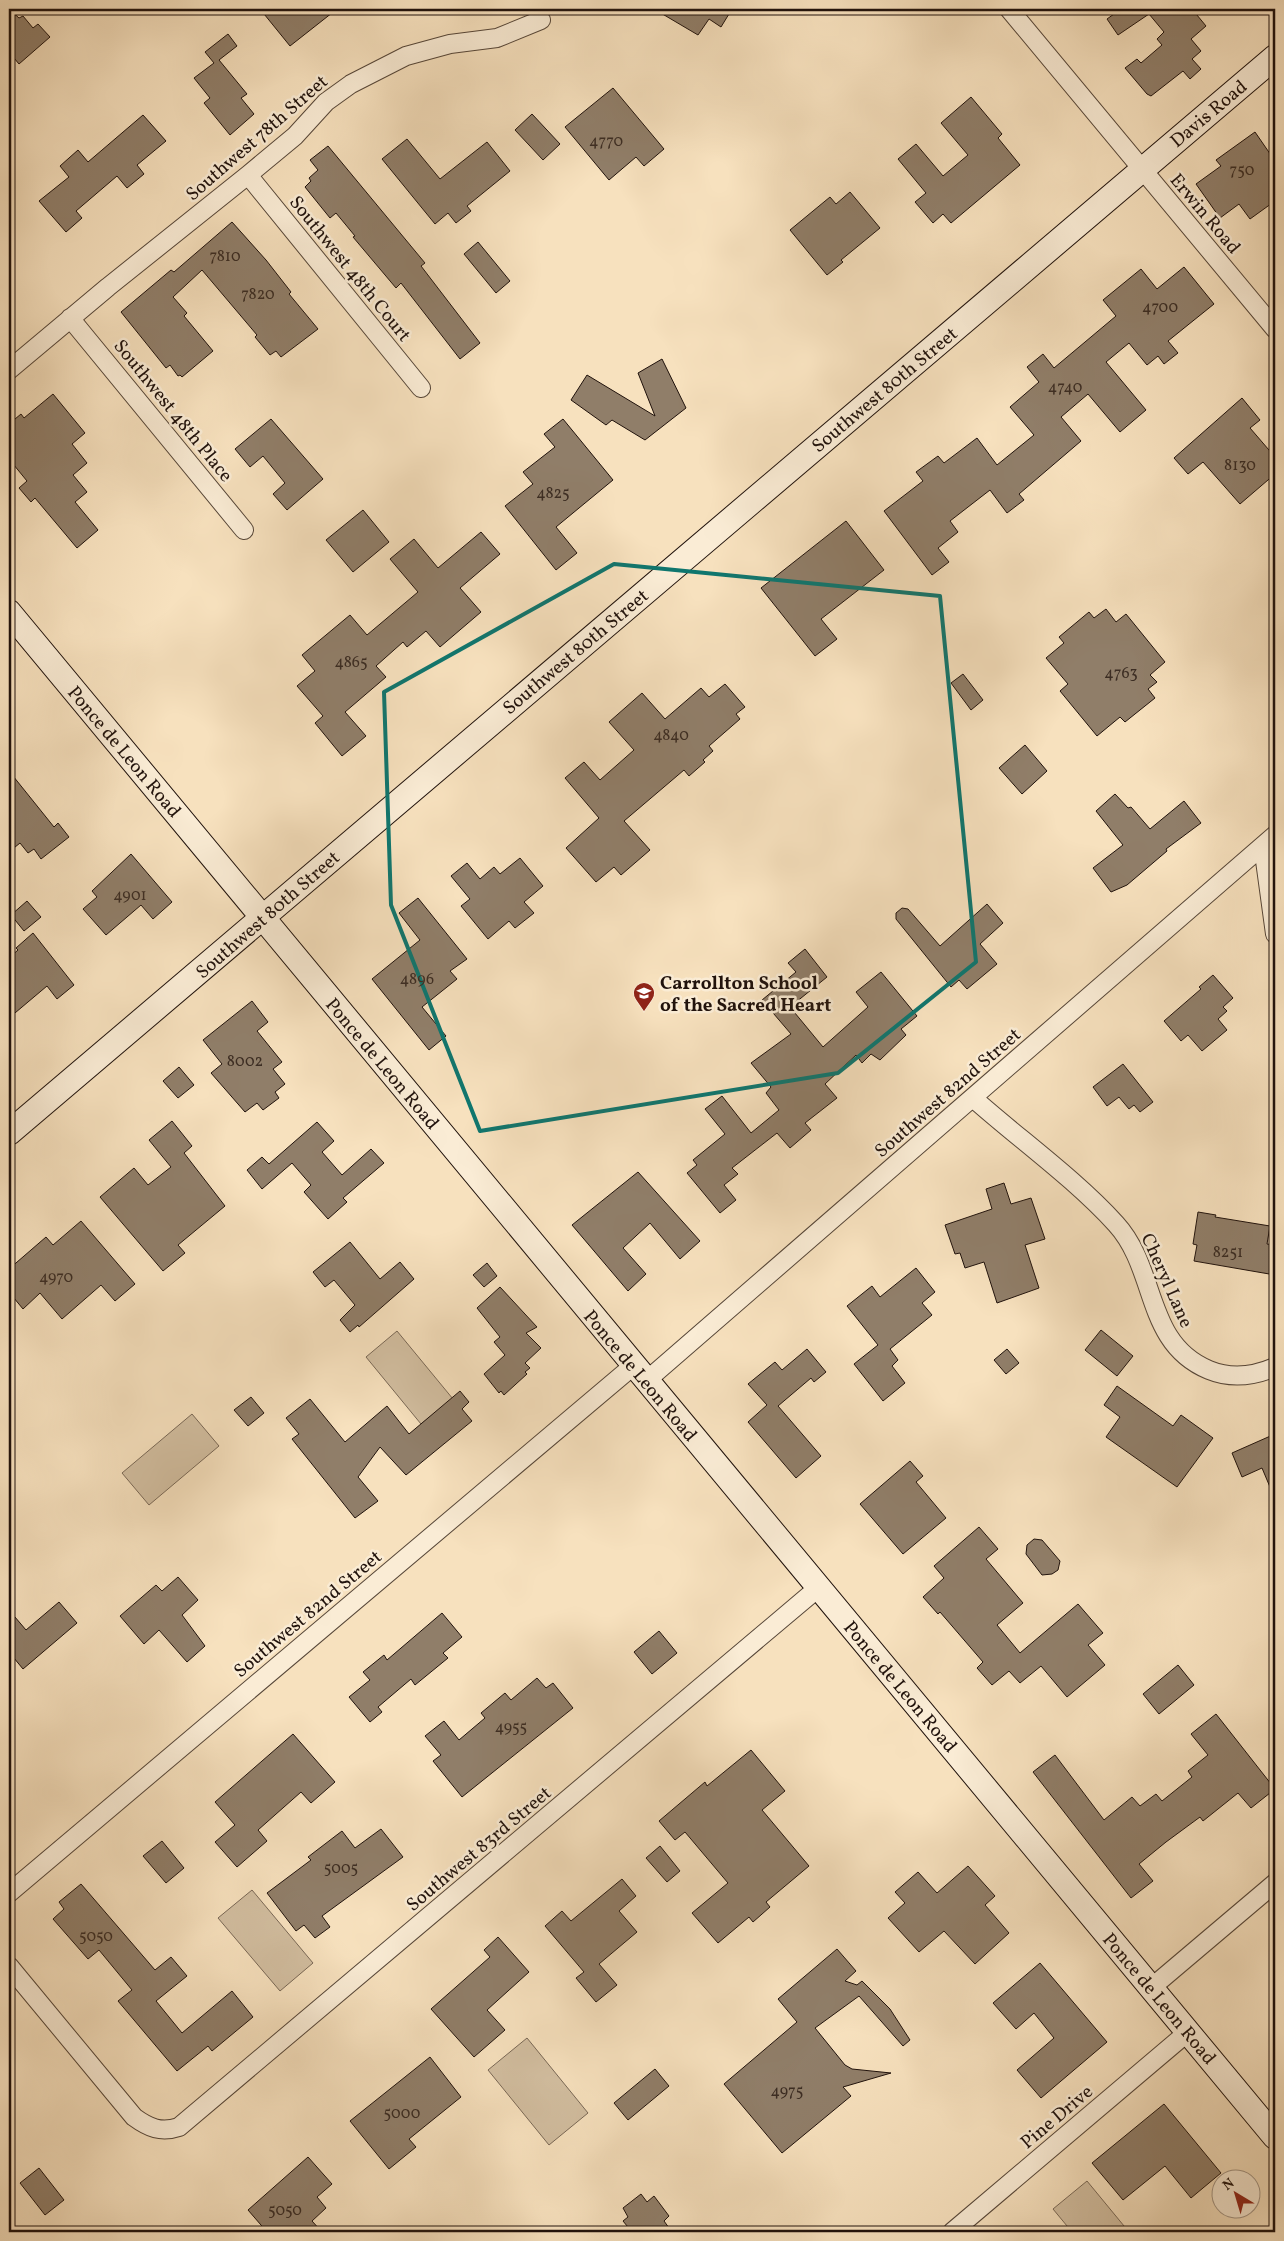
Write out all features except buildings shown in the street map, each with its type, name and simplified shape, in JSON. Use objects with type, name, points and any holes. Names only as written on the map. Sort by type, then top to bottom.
[{"type":"street","name":"Erwin Road","points":[[1009,9],[1275,329]]},
{"type":"street","name":"Southwest 78th Street","points":[[9,370],[70,318],[295,136],[326,102],[368,74],[406,56],[429,49],[497,38],[541,20]]},
{"type":"street","name":"Davis Road","points":[[1142,169],[1275,57]]},
{"type":"street","name":"Southwest 80th Street","points":[[9,1133],[1142,169]]},
{"type":"street","name":"Southwest 48th Court","points":[[248,175],[421,388]]},
{"type":"street","name":"Southwest 48th Place","points":[[70,318],[244,530]]},
{"type":"street","name":"Ponce de Leon Road","points":[[9,612],[1275,2137]]},
{"type":"street","points":[[1269,840],[1275,934]]},
{"type":"street","name":"Southwest 82nd Street","points":[[9,1893],[973,1098],[1269,840]]},
{"type":"street","name":"Cheryl Lane","points":[[973,1098],[1091,1199],[1117,1225],[1130,1243],[1145,1274],[1164,1332],[1182,1354],[1203,1368],[1227,1375],[1255,1374],[1275,1367]]},
{"type":"street","name":"Southwest 83rd Street","points":[[9,1966],[129,2112],[146,2126],[159,2130],[171,2129],[189,2120],[818,1588]]},
{"type":"street","points":[[1151,1988],[1275,1882]]},
{"type":"street","name":"Pine Drive","points":[[952,2232],[1188,2032]]},
{"type":"highlighted area","points":[[614,564],[940,596],[976,962],[838,1073],[480,1131],[391,905],[384,692]]},
{"type":"shaded area","points":[[397,1331],[453,1399],[421,1424],[366,1357]]},
{"type":"shaded area","points":[[192,1414],[219,1446],[149,1505],[122,1473]]},
{"type":"shaded area","points":[[252,1890],[313,1963],[280,1991],[218,1918]]},
{"type":"shaded area","points":[[527,2038],[588,2113],[549,2145],[488,2070]]},
{"type":"shaded area","points":[[1087,2181],[1129,2232],[1072,2232],[1053,2209]]},
{"type":"place","name":"Carrollton School of the Sacred Heart","points":[[644,1012]]}]
